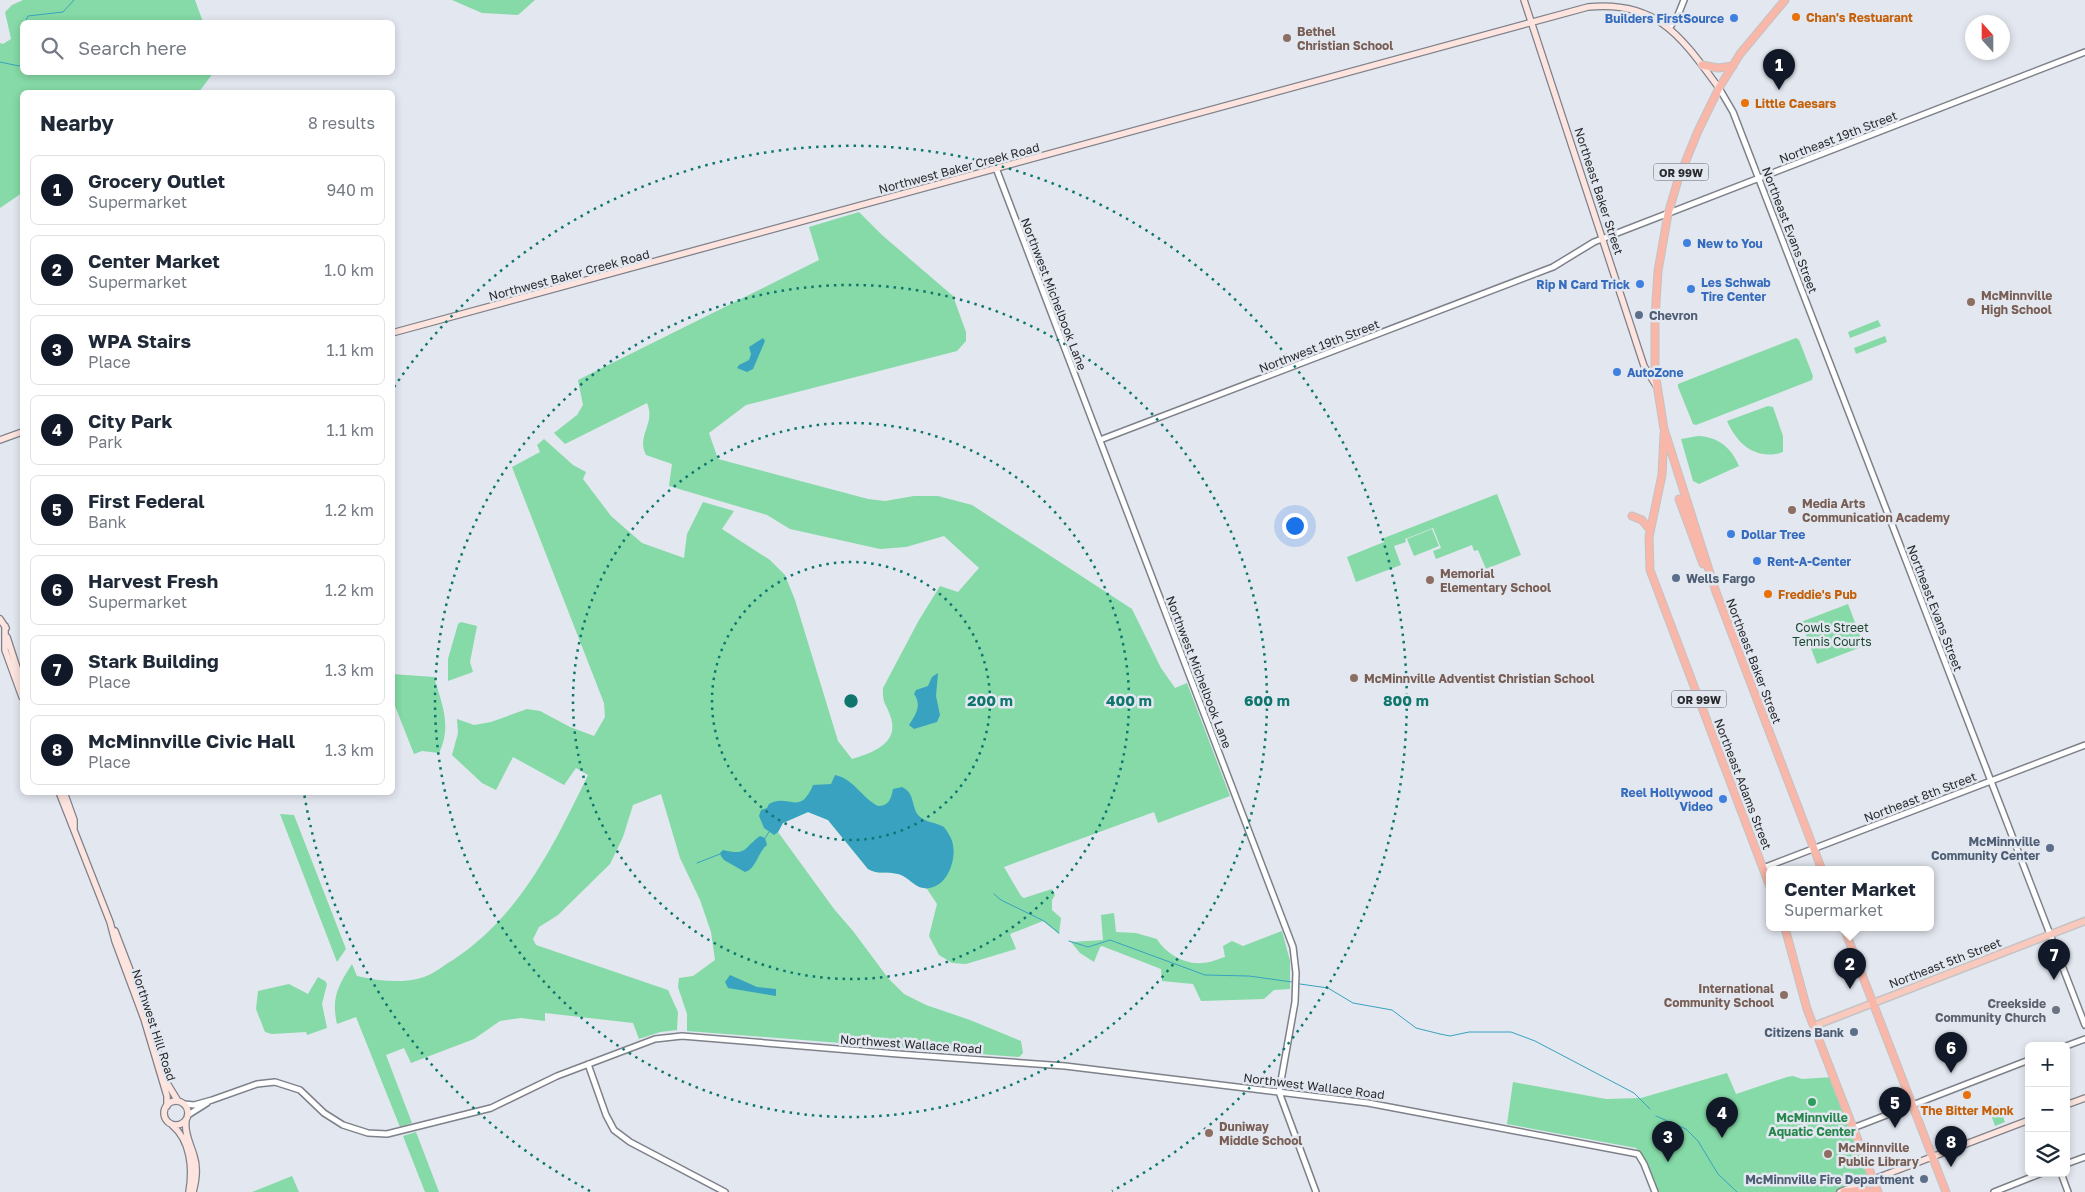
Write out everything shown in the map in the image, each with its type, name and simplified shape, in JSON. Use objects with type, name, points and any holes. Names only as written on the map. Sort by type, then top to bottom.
[{"type":"highway","name":"OR 99W","points":[[1664,429],[1654,341],[1656,293],[1668,214],[1687,155],[1719,88],[1752,39],[1785,0]]},
{"type":"highway","points":[[1702,65],[1718,68],[1733,66]]},
{"type":"highway","name":"Northeast Adams Street","points":[[1664,429],[1662,475],[1650,530],[1648,550],[1650,570],[1766,877]]},
{"type":"highway","name":"Northeast Baker Street","points":[[1664,429],[1716,592],[1820,866]]},
{"type":"highway","points":[[1679,498],[1707,574],[1716,592]]},
{"type":"highway","points":[[1632,516],[1642,520],[1650,530]]},
{"type":"highway","points":[[1786,931],[1802,994],[1878,1192]]},
{"type":"highway","points":[[1845,931],[1946,1192]]},
{"type":"highway","points":[[1844,1192],[1862,1190],[1874,1192]]},
{"type":"main road","name":"Northeast Baker Street","points":[[1524,0],[1647,372],[1658,387]]},
{"type":"main road","name":"Northwest Baker Creek Road","points":[[395,332],[1588,6],[1612,6],[1638,10],[1670,27],[1685,43],[1719,88]]},
{"type":"main road","points":[[2,438],[20,433]]},
{"type":"main road","points":[[0,618],[5,626],[9,647],[20,677]]},
{"type":"main road","points":[[5,626],[5,650],[20,691]]},
{"type":"main road","name":"Northwest Hill Road","points":[[60,795],[110,922],[115,941],[148,1031],[167,1096],[167,1106]]},
{"type":"main road","name":"Northwest Hill Road","points":[[65,795],[74,820],[74,828]]},
{"type":"main road","name":"Northeast 5th Street","points":[[1814,1026],[2085,921]]},
{"type":"main road","name":"Northwest Hill Road","points":[[110,922],[120,940],[148,1017],[167,1083],[178,1101]]},
{"type":"main road","points":[[2070,1104],[2085,1098]]},
{"type":"main road","points":[[188,1192],[192,1171],[190,1160],[180,1133],[165,1117],[167,1106],[172,1102],[178,1101],[184,1104],[187,1118],[186,1131],[195,1158],[196,1178],[193,1192]]},
{"type":"main road","points":[[172,1124],[180,1125],[187,1118]]},
{"type":"main road","points":[[1840,1192],[2025,1122]]},
{"type":"street","points":[[1670,27],[1678,15],[1684,0]]},
{"type":"street","name":"Northeast 19th Street","points":[[1546,269],[1558,265],[1586,246],[1603,239],[2085,52]]},
{"type":"street","name":"Northeast Evans Street","points":[[1719,88],[1734,112],[2085,1025]]},
{"type":"street","name":"Northwest Michelbook Lane","points":[[996,168],[1293,947],[1296,973],[1295,1002],[1279,1092]]},
{"type":"street","name":"Northwest 19th Street","points":[[1100,440],[1546,269]]},
{"type":"street","name":"Northeast 8th Street","points":[[1768,866],[2085,745]]},
{"type":"street","name":"Northwest Wallace Road","points":[[184,1104],[212,1100],[257,1084],[275,1082],[300,1090],[324,1113],[348,1128],[368,1133],[387,1134],[491,1108],[542,1083],[655,1038],[682,1036],[1065,1066],[1394,1107],[1524,1134],[1638,1154],[1655,1192]]},
{"type":"street","points":[[2070,1045],[2085,1039]]},
{"type":"street","points":[[1853,1128],[2025,1062]]},
{"type":"street","points":[[588,1064],[606,1115],[614,1130],[630,1142],[724,1192]]},
{"type":"street","points":[[1279,1092],[1316,1192]]},
{"type":"street","name":"Northwest Wallace Road","points":[[187,1118],[212,1100]]},
{"type":"street","points":[[2070,1163],[2085,1157]]},
{"type":"street","points":[[1994,1192],[2032,1177]]},
{"type":"street","points":[[2062,1177],[2068,1192]]},
{"type":"green space","points":[[23,0],[195,0],[202,20],[20,20],[20,75],[212,75],[200,90],[20,90],[20,194],[0,208],[0,43],[3,44],[11,39],[5,12],[12,5]]},
{"type":"green space","points":[[452,0],[535,0],[518,15],[482,13]]},
{"type":"green space","points":[[859,212],[882,235],[953,296],[966,332],[966,341],[957,351],[746,405],[709,433],[718,459],[868,499],[885,501],[914,496],[938,496],[972,505],[1132,609],[1161,668],[1175,688],[1187,683],[1230,796],[1158,823],[1154,812],[1004,867],[1024,898],[1052,889],[1055,895],[1052,900],[1052,910],[1061,918],[1059,934],[1043,921],[1010,934],[1016,949],[966,964],[952,963],[939,955],[929,936],[937,904],[927,889],[899,874],[876,872],[868,869],[828,820],[808,812],[783,823],[778,832],[834,909],[888,978],[904,994],[926,1005],[970,1020],[1021,1041],[1023,1053],[1019,1057],[687,1031],[687,1014],[678,987],[679,978],[693,976],[715,960],[711,932],[700,900],[680,858],[661,794],[633,805],[623,837],[610,864],[558,915],[539,927],[533,939],[536,945],[668,990],[678,1012],[677,1030],[660,1032],[639,1039],[633,1023],[545,1013],[545,1021],[521,1018],[500,1021],[474,1039],[411,1063],[404,1048],[386,1055],[412,1123],[400,1127],[356,1017],[337,1024],[335,999],[343,979],[352,964],[357,976],[365,978],[407,981],[424,977],[435,972],[477,942],[498,922],[533,877],[548,853],[588,775],[576,768],[564,785],[513,757],[496,790],[482,783],[452,755],[458,733],[457,719],[474,725],[491,722],[527,709],[540,711],[570,727],[594,736],[605,717],[604,703],[512,467],[540,452],[537,445],[544,439],[573,465],[586,472],[583,479],[611,516],[642,543],[684,558],[687,534],[703,502],[734,511],[722,529],[770,560],[785,575],[795,600],[838,741],[852,759],[882,746],[891,735],[891,718],[884,701],[883,688],[919,620],[940,586],[958,592],[979,568],[944,536],[906,547],[880,549],[790,529],[767,515],[669,486],[672,464],[646,455],[644,448],[643,441],[649,417],[647,403],[565,444],[554,433],[577,415],[583,405],[578,380],[819,260],[809,227]]},
{"type":"green space","points":[[1878,320],[1881,326],[1850,338],[1848,332]]},
{"type":"green space","points":[[1885,336],[1887,342],[1856,354],[1854,348]]},
{"type":"green space","points":[[1796,338],[1799,340],[1813,376],[1812,380],[1696,425],[1693,424],[1678,384]]},
{"type":"green space","points":[[1768,406],[1773,407],[1783,436],[1783,452],[1764,454],[1756,452],[1736,437],[1727,421]]},
{"type":"green space","points":[[1698,436],[1712,438],[1723,444],[1732,453],[1739,466],[1699,484],[1693,481],[1681,439]]},
{"type":"green space","points":[[1497,494],[1521,555],[1486,569],[1478,550],[1474,551],[1472,545],[1436,559],[1433,551],[1441,548],[1433,528],[1405,539],[1406,542],[1394,546],[1401,565],[1356,582],[1347,557],[1384,542],[1384,538]]},
{"type":"green space","points":[[1432,529],[1439,546],[1414,556],[1407,539]]},
{"type":"green space","name":"Cowls Street Tennis Courts","points":[[1848,604],[1864,646],[1817,664],[1801,622]]},
{"type":"green space","points":[[461,622],[477,626],[470,662],[473,672],[448,681],[448,659],[458,624]]},
{"type":"green space","points":[[395,674],[434,677],[443,706],[445,734],[439,753],[422,751],[414,754],[395,706]]},
{"type":"green space","points":[[280,814],[294,815],[346,949],[337,962]]},
{"type":"green space","points":[[1114,913],[1116,932],[1136,933],[1157,939],[1165,949],[1176,957],[1196,963],[1225,957],[1223,946],[1232,941],[1243,946],[1282,931],[1290,961],[1290,989],[1274,990],[1264,999],[1201,1001],[1193,984],[1162,981],[1161,969],[1102,946],[1094,962],[1080,953],[1071,942],[1103,940],[1101,915]]},
{"type":"green space","points":[[318,977],[327,984],[322,1004],[327,1028],[307,1035],[306,1032],[272,1034],[265,1032],[256,1009],[258,991],[289,984],[308,994]]},
{"type":"green space","points":[[1727,1073],[1736,1094],[1787,1077],[1793,1076],[1802,1079],[1833,1077],[1873,1179],[1839,1192],[1657,1192],[1643,1155],[1636,1148],[1507,1124],[1513,1082],[1606,1099],[1641,1098]]},
{"type":"green space","points":[[1999,1105],[2005,1122],[1995,1126],[1989,1109]]},
{"type":"green space","points":[[416,1132],[439,1192],[425,1192],[403,1136]]},
{"type":"green space","points":[[292,1176],[299,1192],[252,1192]]},
{"type":"water","points":[[763,338],[765,341],[753,369],[747,372],[737,368],[749,360],[751,354],[749,347]]},
{"type":"water","points":[[938,673],[936,696],[940,715],[937,722],[914,729],[909,725],[918,706],[914,694],[916,690],[928,686],[932,677]]},
{"type":"water","points":[[835,775],[847,780],[878,806],[885,805],[889,801],[893,789],[902,787],[909,792],[918,815],[924,820],[944,827],[952,840],[954,851],[949,872],[941,883],[924,888],[898,874],[875,872],[868,869],[828,820],[808,812],[783,823],[774,835],[764,828],[759,816],[761,810],[767,808],[769,804],[776,801],[798,802],[803,800],[813,785],[831,784]]},
{"type":"water","points":[[760,836],[765,838],[767,845],[749,870],[745,872],[724,860],[721,856],[720,853],[723,850],[737,852],[744,850]]},
{"type":"water","points":[[730,975],[757,987],[776,989],[776,996],[728,988],[725,982]]},
{"type":"waterway","points":[[26,20],[28,16],[63,12],[74,0]]},
{"type":"waterway","points":[[0,62],[20,65]]},
{"type":"waterway","points":[[765,838],[769,832]]},
{"type":"waterway","points":[[697,863],[720,854]]},
{"type":"waterway","points":[[994,894],[1001,900],[1044,921],[1059,933]]},
{"type":"waterway","points":[[1069,941],[1088,947],[1110,940],[1205,975],[1249,976],[1292,982]]},
{"type":"waterway","points":[[1300,984],[1328,988],[1353,1003],[1392,1010],[1416,1028],[1440,1034],[1450,1036],[1469,1032],[1511,1032],[1535,1041],[1634,1093],[1650,1109]]},
{"type":"waterway","points":[[1656,1116],[1686,1129],[1698,1141],[1718,1174],[1737,1192]]},
{"type":"place","name":"Chan's Restuarant","points":[[1796,17]]},
{"type":"place","name":"Builders FirstSource","points":[[1734,18]]},
{"type":"place","name":"Bethel Christian School","points":[[1287,38]]},
{"type":"place","name":"Grocery Outlet","points":[[1779,90]]},
{"type":"place","name":"Little Caesars","points":[[1745,103]]},
{"type":"place","name":"New to You","points":[[1687,243]]},
{"type":"place","name":"Rip N Card Trick","points":[[1640,284]]},
{"type":"place","name":"Les Schwab Tire Center","points":[[1691,289]]},
{"type":"place","name":"McMinnville High School","points":[[1971,302]]},
{"type":"place","name":"Chevron","points":[[1639,315]]},
{"type":"place","name":"AutoZone","points":[[1617,372]]},
{"type":"place","name":"Media Arts Communication Academy","points":[[1792,510]]},
{"type":"place","name":"Dollar Tree","points":[[1731,534]]},
{"type":"place","name":"Rent-A-Center","points":[[1757,561]]},
{"type":"place","name":"Wells Fargo","points":[[1676,578]]},
{"type":"place","name":"Memorial Elementary School","points":[[1430,580]]},
{"type":"place","name":"Freddie's Pub","points":[[1768,594]]},
{"type":"place","name":"McMinnville Adventist Christian School","points":[[1354,678]]},
{"type":"place","name":"Reel Hollywood Video","points":[[1723,799]]},
{"type":"place","name":"McMinnville Community Center","points":[[2050,848]]},
{"type":"place","name":"Stark Building","points":[[2054,980]]},
{"type":"place","name":"Center Market","points":[[1850,989]]},
{"type":"place","name":"International Community School","points":[[1784,995]]},
{"type":"place","name":"Creekside Community Church","points":[[2056,1010]]},
{"type":"place","name":"Citizens Bank","points":[[1854,1032]]},
{"type":"place","name":"Harvest Fresh","points":[[1951,1073]]},
{"type":"place","name":"The Bitter Monk","points":[[1967,1095]]},
{"type":"place","name":"McMinnville Aquatic Center","points":[[1812,1102]]},
{"type":"place","name":"First Federal","points":[[1895,1128]]},
{"type":"place","name":"Duniway Middle School","points":[[1209,1133]]},
{"type":"place","name":"City Park","points":[[1722,1138]]},
{"type":"place","name":"McMinnville Public Library","points":[[1828,1154]]},
{"type":"place","name":"WPA Stairs","points":[[1668,1162]]},
{"type":"place","name":"McMinnville Civic Hall","points":[[1951,1167]]},
{"type":"place","name":"McMinnville Fire Department","points":[[1924,1179]]}]
